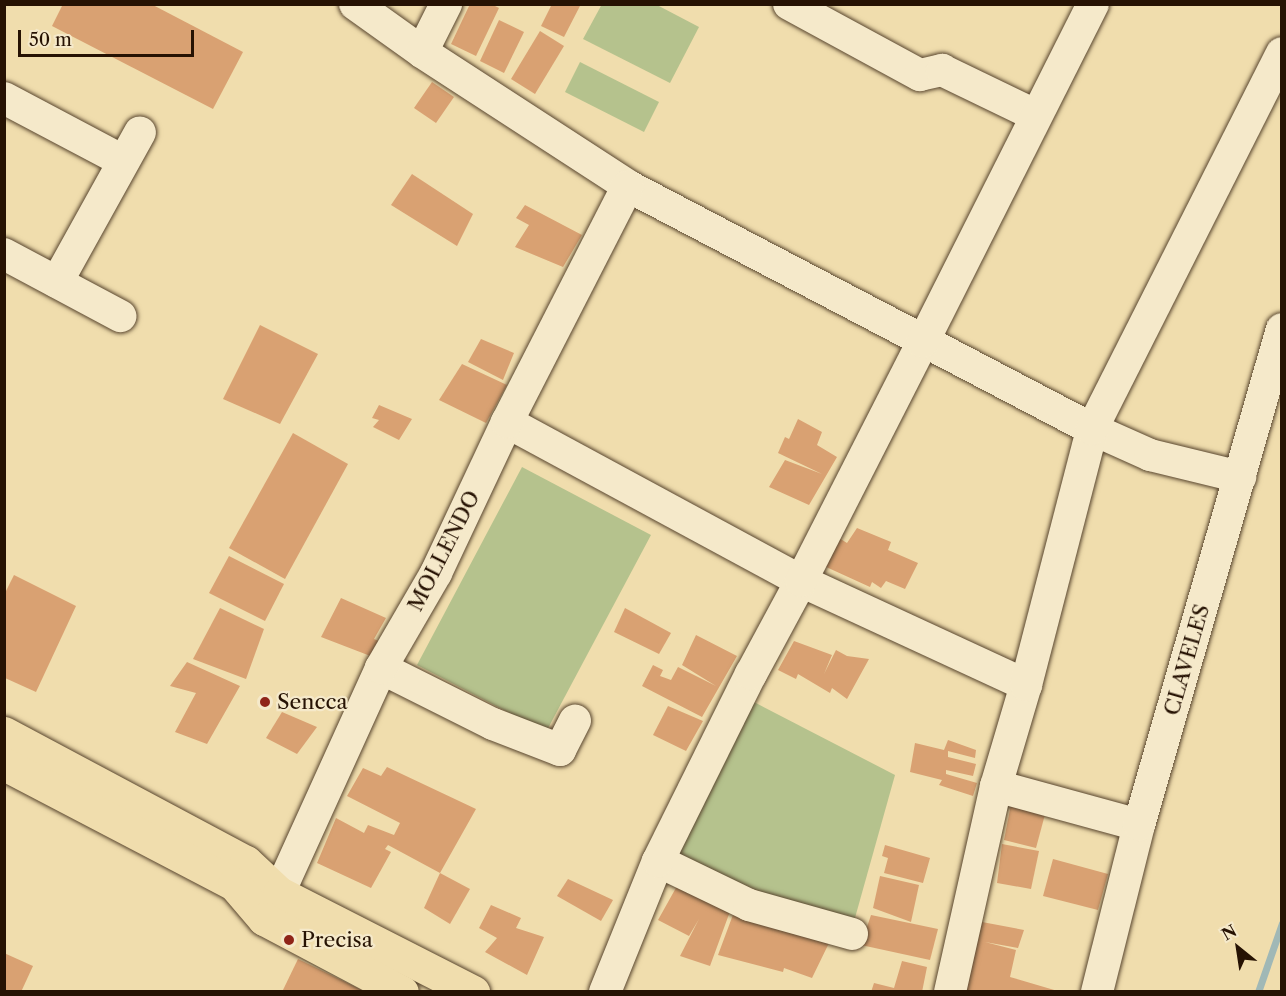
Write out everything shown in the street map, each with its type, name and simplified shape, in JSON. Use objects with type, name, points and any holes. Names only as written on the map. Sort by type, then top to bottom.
[{"type":"main road","points":[[4,733],[127,814]]},
{"type":"main road","points":[[4,764],[246,862],[271,906],[402,992]]},
{"type":"main road","points":[[271,906],[473,992]]},
{"type":"street","points":[[355,4],[422,52],[628,186],[1092,429],[1150,456],[1240,477]]},
{"type":"street","points":[[422,52],[446,4]]},
{"type":"street","points":[[789,4],[920,75],[942,70],[1035,115]]},
{"type":"street","points":[[605,992],[658,861],[1093,4]]},
{"type":"street","points":[[950,992],[996,786],[1026,685],[1092,429],[1281,53]]},
{"type":"street","points":[[4,98],[123,161]]},
{"type":"street","points":[[57,282],[140,132]]},
{"type":"street","name":"MOLLENDO","points":[[271,906],[381,668],[436,573],[507,422],[628,186]]},
{"type":"street","points":[[4,254],[120,316]]},
{"type":"street","name":"CLAVELES","points":[[1098,992],[1139,825],[1281,329]]},
{"type":"street","points":[[507,422],[801,581],[1026,685]]},
{"type":"street","points":[[381,668],[494,724],[560,750],[575,721]]},
{"type":"street","points":[[996,786],[1139,825]]},
{"type":"street","points":[[658,861],[748,905],[852,934]]},
{"type":"green space","points":[[602,4],[657,5],[699,27],[670,83],[583,39]]},
{"type":"green space","points":[[580,62],[659,102],[644,132],[565,92]]},
{"type":"green space","points":[[522,467],[651,535],[546,732],[417,665]]},
{"type":"green space","points":[[754,702],[895,775],[853,925],[678,862],[678,854]]},
{"type":"building","points":[[63,4],[151,4],[243,52],[213,109],[52,26]]},
{"type":"building","points":[[470,4],[491,4],[499,8],[476,56],[451,44]]},
{"type":"building","points":[[552,4],[581,4],[564,37],[541,26]]},
{"type":"building","points":[[499,20],[524,32],[504,73],[480,61]]},
{"type":"building","points":[[540,31],[564,46],[535,94],[511,79]]},
{"type":"building","points":[[432,82],[454,97],[436,123],[414,108]]},
{"type":"building","points":[[412,174],[473,214],[457,246],[391,205]]},
{"type":"building","points":[[525,205],[582,235],[563,267],[515,247],[529,225],[516,218]]},
{"type":"building","points":[[260,325],[318,354],[280,424],[223,399]]},
{"type":"building","points":[[481,339],[514,353],[503,380],[468,362]]},
{"type":"building","points":[[462,364],[507,385],[486,423],[439,400]]},
{"type":"building","points":[[379,405],[412,419],[399,440],[373,427],[379,420],[372,418]]},
{"type":"building","points":[[798,419],[822,432],[817,445],[837,457],[809,505],[769,487],[785,460],[822,474],[778,453],[785,437],[789,439]]},
{"type":"building","points":[[293,433],[348,464],[285,579],[229,548]]},
{"type":"building","points":[[857,528],[891,542],[888,550],[918,563],[905,589],[886,581],[881,588],[872,582],[870,587],[824,566],[839,538],[847,543]]},
{"type":"building","points":[[229,556],[284,584],[265,621],[209,593]]},
{"type":"building","points":[[14,575],[76,606],[36,692],[5,678],[5,593]]},
{"type":"building","points":[[341,598],[386,618],[374,639],[381,642],[373,657],[321,637]]},
{"type":"building","points":[[220,608],[264,629],[246,679],[193,659]]},
{"type":"building","points":[[625,608],[671,633],[659,654],[614,632]]},
{"type":"building","points":[[696,635],[737,656],[702,717],[642,686],[653,665],[663,670],[660,676],[671,680],[678,667],[716,686],[682,665]]},
{"type":"building","points":[[794,641],[832,655],[824,674],[836,650],[847,656],[869,659],[847,699],[832,688],[830,693],[798,674],[796,679],[778,670]]},
{"type":"building","points":[[187,662],[240,686],[207,744],[175,732],[196,693],[170,686]]},
{"type":"building","points":[[668,706],[703,721],[686,751],[653,735]]},
{"type":"building","points":[[282,712],[317,727],[297,754],[266,738]]},
{"type":"building","points":[[948,740],[976,750],[975,758],[948,751],[948,757],[976,764],[973,776],[946,770],[946,774],[977,783],[973,796],[939,785],[942,780],[910,772],[915,743],[944,750]]},
{"type":"building","points":[[387,767],[476,809],[440,873],[388,845],[385,849],[391,852],[371,888],[317,863],[336,818],[364,833],[368,825],[394,835],[400,823],[347,796],[363,768],[381,776]]},
{"type":"building","points":[[1012,799],[1047,807],[1036,848],[1004,840]]},
{"type":"building","points":[[1002,844],[1039,851],[1031,889],[997,883]]},
{"type":"building","points":[[885,845],[930,858],[923,883],[884,873],[888,858],[882,856]]},
{"type":"building","points":[[1053,859],[1108,874],[1098,910],[1043,896]]},
{"type":"building","points":[[440,873],[470,889],[450,924],[424,908]]},
{"type":"building","points":[[880,876],[919,885],[911,922],[873,908]]},
{"type":"building","points":[[568,879],[613,900],[601,921],[557,896]]},
{"type":"building","points":[[677,886],[732,906],[710,966],[680,956],[699,919],[689,936],[658,920]]},
{"type":"building","points":[[491,905],[521,918],[516,928],[544,937],[527,975],[485,952],[497,938],[479,928]]},
{"type":"building","points":[[734,912],[829,943],[812,978],[784,968],[783,972],[718,955]]},
{"type":"building","points":[[871,915],[938,929],[930,960],[861,945]]},
{"type":"building","points":[[982,922],[1024,930],[1018,948],[985,942],[1016,950],[1010,977],[1061,992],[966,992]]},
{"type":"building","points":[[4,953],[33,966],[21,992],[4,992]]},
{"type":"building","points":[[298,959],[366,992],[282,992]]},
{"type":"building","points":[[902,961],[927,967],[922,992],[871,992],[874,983],[894,988]]},
{"type":"waterway","points":[[1258,992],[1282,923]]},
{"type":"place","name":"Sencca","points":[[265,702]]},
{"type":"place","name":"Precisa","points":[[289,940]]}]
